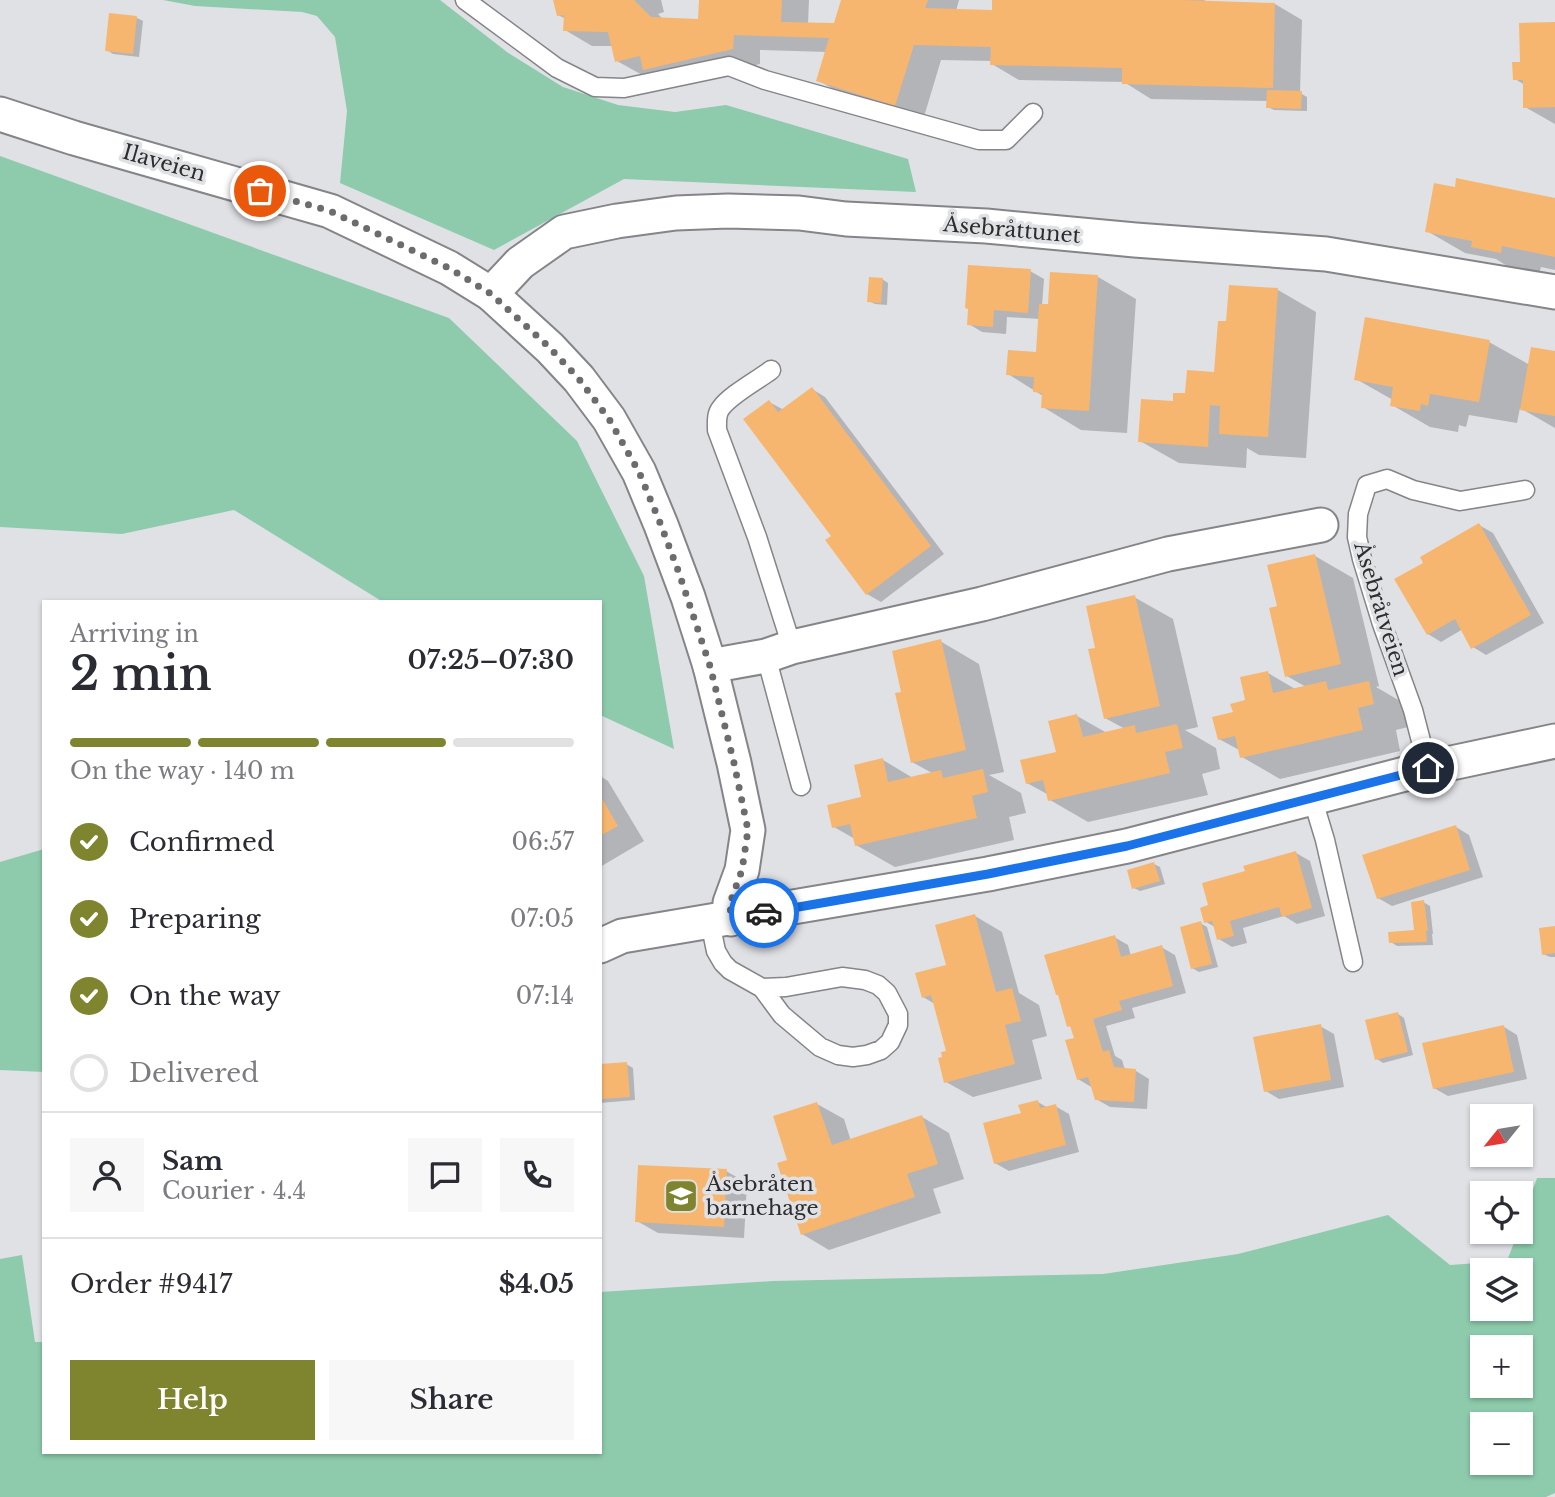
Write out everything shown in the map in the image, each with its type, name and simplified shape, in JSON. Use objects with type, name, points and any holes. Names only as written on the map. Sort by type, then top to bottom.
[{"type":"street","name":"Ilaveien","points":[[0,114],[330,211],[436,262],[491,294],[550,348],[579,379],[609,419],[639,472],[688,597],[710,666],[748,830],[742,870],[730,903],[720,920]]},
{"type":"street","name":"Åsebråttunet","points":[[491,294],[520,263],[564,232],[617,221],[728,211],[799,213],[846,219],[986,226],[1326,254],[1555,292]]},
{"type":"street","points":[[710,666],[982,604],[1168,554],[1321,526]]},
{"type":"street","points":[[602,945],[622,936],[988,874],[1127,846],[1428,768],[1555,741]]},
{"type":"lane","points":[[465,0],[556,68],[595,87],[624,88],[729,66],[765,80],[979,140],[1006,139],[1033,113]]},
{"type":"lane","points":[[771,370],[720,408],[717,430],[757,537],[801,786]]},
{"type":"lane","name":"Åsebråtveien","points":[[1428,768],[1413,709],[1362,559],[1357,537],[1362,498],[1367,485],[1387,479],[1413,490],[1460,501],[1525,490]]},
{"type":"lane","points":[[1312,797],[1325,840],[1353,962]]},
{"type":"lane","points":[[720,920],[716,951],[723,963],[730,970],[762,988],[782,1015],[820,1047],[838,1055],[867,1055],[881,1050],[890,1042],[898,1025],[898,1014],[887,993],[878,985],[865,980],[842,977],[786,987],[762,988]]},
{"type":"green space","points":[[163,0],[440,0],[507,52],[563,87],[618,105],[675,112],[726,105],[908,159],[916,192],[624,179],[494,250],[340,183],[347,111],[335,37],[317,16],[302,12],[195,6]]},
{"type":"green space","points":[[0,156],[449,318],[577,441],[644,576],[674,749],[602,716],[602,600],[380,600],[234,510],[122,534],[0,527]]},
{"type":"green space","points":[[42,850],[42,1072],[0,1070],[0,862]]},
{"type":"green space","points":[[1537,1178],[1555,1178],[1555,1493],[1546,1497],[0,1497],[0,1259],[22,1255],[35,1342],[42,1342],[42,1454],[602,1454],[602,1292],[773,1281],[1103,1274],[1238,1254],[1388,1215],[1450,1265],[1470,1264],[1470,1321],[1533,1321],[1533,1258],[1508,1258],[1513,1244],[1533,1244],[1533,1190]]},
{"type":"building","points":[[553,0],[634,0],[651,17],[698,19],[699,0],[782,0],[781,22],[834,23],[841,0],[928,0],[925,8],[992,10],[992,0],[1275,3],[1273,88],[1122,84],[1122,68],[990,65],[991,47],[914,45],[895,106],[816,81],[829,38],[734,35],[733,49],[643,70],[640,56],[615,62],[608,32],[563,31],[564,15],[557,16]]},
{"type":"building","points":[[109,13],[137,16],[133,54],[105,51]]},
{"type":"building","points":[[1555,22],[1555,107],[1523,108],[1523,80],[1513,80],[1512,62],[1520,62],[1519,23]]},
{"type":"building","points":[[1267,90],[1302,91],[1301,109],[1266,108]]},
{"type":"building","points":[[1456,178],[1555,198],[1555,257],[1502,246],[1501,253],[1471,247],[1472,241],[1425,232],[1434,183],[1455,187]]},
{"type":"building","points":[[968,265],[1031,269],[1028,313],[994,310],[993,327],[967,325],[968,309],[965,308]]},
{"type":"building","points":[[1050,272],[1098,275],[1089,411],[1041,408],[1042,393],[1033,392],[1034,377],[1006,375],[1008,350],[1036,352],[1039,304],[1048,304]]},
{"type":"building","points":[[869,277],[883,278],[881,303],[867,302]]},
{"type":"building","points":[[1229,285],[1278,288],[1268,437],[1219,434],[1220,406],[1210,405],[1208,447],[1138,442],[1141,399],[1173,401],[1173,393],[1185,393],[1187,370],[1214,372],[1218,321],[1226,321]]},
{"type":"building","points":[[1365,317],[1490,340],[1479,402],[1430,394],[1428,406],[1421,404],[1420,411],[1390,406],[1393,387],[1354,380]]},
{"type":"building","points":[[1531,347],[1555,351],[1555,416],[1520,410]]},
{"type":"building","points":[[812,387],[931,546],[866,595],[825,540],[831,536],[743,419],[769,400],[778,412]]},
{"type":"building","points":[[1479,523],[1531,615],[1471,649],[1455,619],[1427,635],[1394,579],[1423,563],[1420,557]]},
{"type":"building","points":[[1315,554],[1341,664],[1285,677],[1269,608],[1277,606],[1267,565]]},
{"type":"building","points":[[1135,595],[1160,706],[1104,719],[1088,649],[1095,648],[1086,606]]},
{"type":"building","points":[[941,639],[966,750],[911,763],[895,693],[901,692],[892,651]]},
{"type":"building","points":[[1268,671],[1273,693],[1326,681],[1328,690],[1369,681],[1374,704],[1358,708],[1363,730],[1240,758],[1235,736],[1218,740],[1212,717],[1233,712],[1230,704],[1245,700],[1240,677]]},
{"type":"building","points":[[1077,714],[1083,737],[1135,725],[1136,733],[1177,724],[1183,748],[1165,752],[1170,773],[1048,801],[1043,780],[1026,784],[1020,760],[1056,752],[1048,721]]},
{"type":"building","points":[[883,758],[888,782],[941,770],[943,778],[983,769],[988,792],[972,796],[977,818],[855,846],[850,824],[832,828],[827,805],[861,797],[854,765]]},
{"type":"building","points":[[602,798],[618,826],[602,835]]},
{"type":"building","points":[[1456,825],[1470,870],[1377,899],[1362,855]]},
{"type":"building","points":[[1296,851],[1312,908],[1282,917],[1279,907],[1230,921],[1234,936],[1217,940],[1212,921],[1204,923],[1200,908],[1208,905],[1202,883],[1245,871],[1243,866]]},
{"type":"building","points":[[1154,862],[1160,881],[1132,889],[1127,870]]},
{"type":"building","points":[[1424,900],[1427,942],[1389,943],[1388,932],[1414,930],[1411,902]]},
{"type":"building","points":[[975,914],[996,992],[1012,988],[1021,1021],[1005,1025],[1015,1064],[944,1083],[938,1058],[942,1057],[941,1052],[946,1051],[931,995],[922,998],[915,973],[946,965],[935,925]]},
{"type":"building","points":[[1201,921],[1212,964],[1191,969],[1180,927]]},
{"type":"building","points":[[1555,926],[1555,953],[1542,955],[1539,928]]},
{"type":"building","points":[[1115,935],[1121,957],[1162,945],[1173,986],[1119,1001],[1122,1010],[1093,1019],[1103,1052],[1109,1050],[1114,1067],[1136,1069],[1134,1102],[1095,1100],[1088,1077],[1077,1080],[1065,1040],[1074,1038],[1070,1026],[1067,1027],[1044,955]]},
{"type":"building","points":[[1398,1012],[1408,1052],[1375,1060],[1365,1020]]},
{"type":"building","points":[[1321,1024],[1331,1080],[1264,1092],[1253,1037]]},
{"type":"building","points":[[1504,1025],[1514,1072],[1433,1089],[1422,1043]]},
{"type":"building","points":[[627,1062],[630,1097],[602,1099],[602,1064]]},
{"type":"building","points":[[1038,1100],[1040,1108],[1056,1104],[1066,1145],[994,1164],[983,1123],[1021,1113],[1018,1105]]},
{"type":"building","points":[[817,1102],[832,1145],[922,1115],[938,1164],[907,1174],[915,1197],[801,1235],[777,1163],[787,1160],[773,1116]]},
{"type":"building","points":[[638,1165],[727,1169],[724,1227],[635,1222]]},
{"type":"way so far","points":[[260,191],[330,211],[449,268],[491,294],[550,348],[579,379],[609,419],[639,472],[688,597],[710,666],[734,763],[748,830],[742,870],[730,903],[731,919],[764,913]]},
{"type":"place","name":"Åsebråten barnehage","points":[[681,1196]]},
{"type":"route","points":[[764,913],[988,874],[1127,846],[1428,768]]}]
